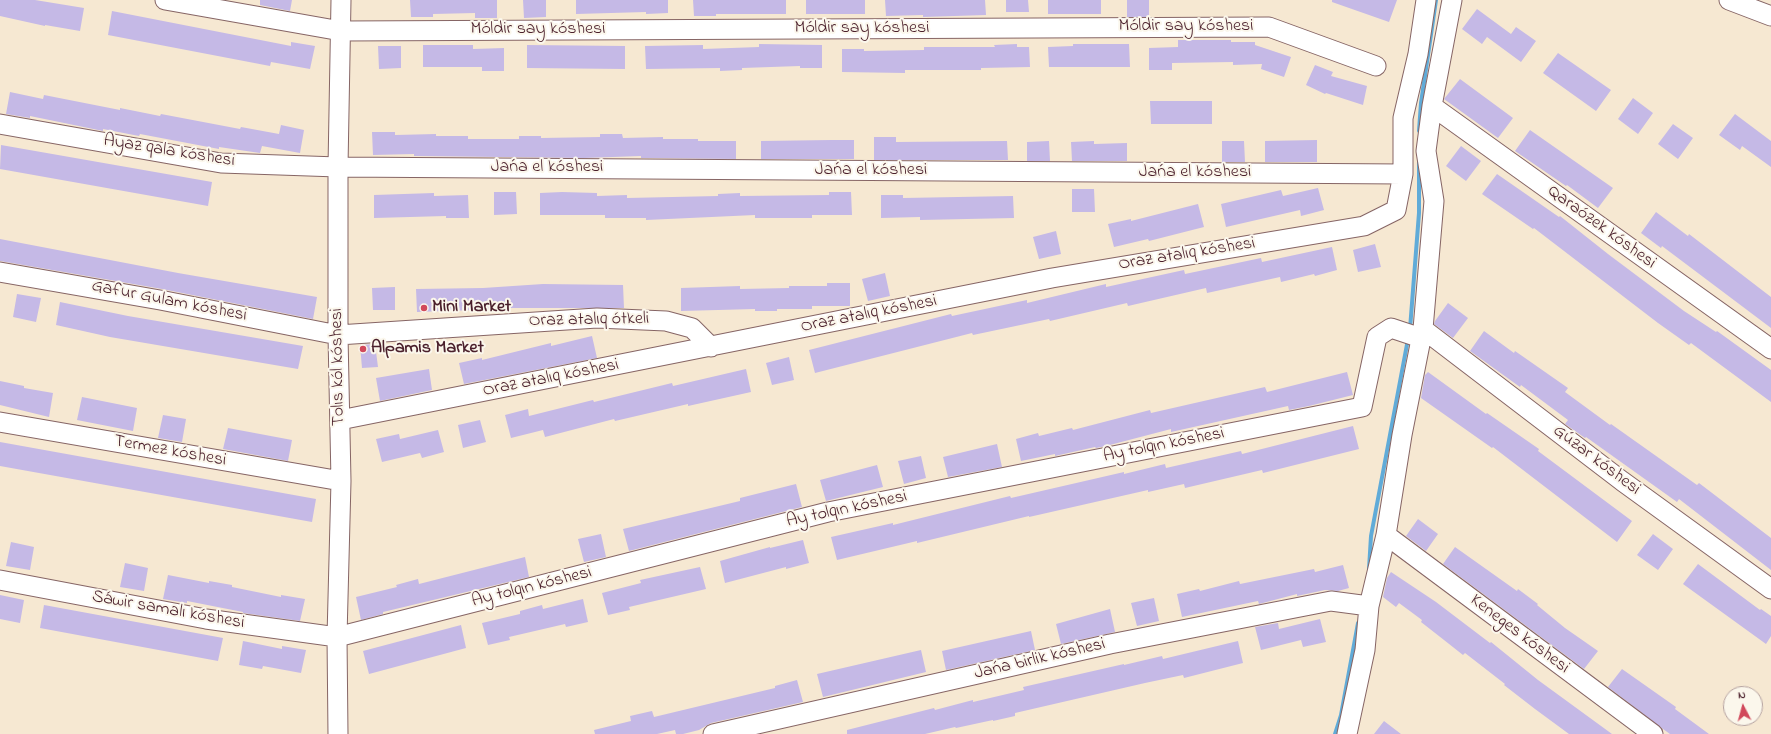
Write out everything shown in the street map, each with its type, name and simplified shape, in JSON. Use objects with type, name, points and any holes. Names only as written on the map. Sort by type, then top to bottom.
[{"type":"street","name":"Móldir say kóshesi","points":[[165,0],[341,31],[1269,27],[1376,66]]},
{"type":"street","name":"Tolıs kól kóshesi","points":[[338,734],[341,481],[338,335],[338,167],[341,0]]},
{"type":"street","points":[[1403,174],[1403,118],[1418,54],[1426,0]]},
{"type":"street","points":[[1347,734],[1365,650],[1369,606],[1386,535],[1402,435],[1422,334],[1434,201],[1426,151],[1432,106],[1452,0]]},
{"type":"street","points":[[1729,0],[1771,16]]},
{"type":"street","name":"Qaraózek kóshesi","points":[[1432,106],[1771,349]]},
{"type":"street","name":"Ayaz qala kóshesi","points":[[0,124],[221,163],[338,167]]},
{"type":"street","name":"Jańa el kóshesi","points":[[338,167],[1403,174]]},
{"type":"street","name":"Oraz atalıq kóshesi","points":[[340,420],[1052,278],[1364,226],[1396,210],[1403,174]]},
{"type":"street","name":"Gafur Gulam kóshesi","points":[[0,272],[160,300],[338,335]]},
{"type":"street","name":"Oraz atalıq ótkeli","points":[[338,335],[596,318],[666,321],[692,328],[711,347]]},
{"type":"street","name":"Gúzar kóshesi","points":[[1362,407],[1377,337],[1391,328],[1422,334],[1771,589]]},
{"type":"street","name":"Ay tolqın kóshesi","points":[[338,637],[828,512],[1362,407]]},
{"type":"street","name":"Termez kóshesi","points":[[0,422],[341,481]]},
{"type":"street","name":"Keneges kóshesi","points":[[1386,535],[1653,734]]},
{"type":"street","name":"Sáwir samalı kóshesi","points":[[0,580],[206,619],[338,637]]},
{"type":"street","name":"Jańa birlik kóshesi","points":[[713,734],[1118,642],[1331,601],[1369,606]]},
{"type":"building","points":[[0,0],[35,0],[84,8],[80,31],[45,26],[0,16]]},
{"type":"building","points":[[260,0],[292,0],[290,11],[260,5]]},
{"type":"building","points":[[410,0],[497,0],[497,18],[475,18],[475,13],[433,14],[433,17],[411,17]]},
{"type":"building","points":[[523,0],[546,0],[546,17],[524,18]]},
{"type":"building","points":[[576,0],[668,0],[668,13],[646,14],[646,12],[576,14]]},
{"type":"building","points":[[693,0],[786,0],[786,14],[716,14],[716,16],[694,16]]},
{"type":"building","points":[[806,0],[865,0],[865,14],[806,14]]},
{"type":"building","points":[[885,0],[985,0],[986,15],[923,17],[923,15],[886,16]]},
{"type":"building","points":[[1006,0],[1028,0],[1029,12],[1006,12]]},
{"type":"building","points":[[1048,0],[1101,0],[1101,14],[1048,14]]},
{"type":"building","points":[[1127,0],[1149,0],[1149,17],[1127,17]]},
{"type":"building","points":[[1332,0],[1397,0],[1389,22],[1332,2]]},
{"type":"building","points":[[1477,9],[1511,34],[1516,27],[1536,41],[1521,62],[1487,37],[1482,44],[1462,29]]},
{"type":"building","points":[[112,11],[291,46],[291,42],[315,46],[310,69],[271,62],[270,66],[108,35]]},
{"type":"building","points":[[1178,40],[1231,40],[1231,42],[1255,42],[1255,45],[1291,57],[1284,77],[1261,69],[1262,64],[1233,65],[1233,62],[1172,63],[1172,70],[1149,70],[1149,48],[1178,47]]},
{"type":"building","points":[[759,44],[822,45],[822,68],[800,68],[800,66],[742,68],[742,70],[720,71],[720,68],[646,69],[645,46],[703,45],[703,49],[759,47]]},
{"type":"building","points":[[1017,44],[1017,47],[1029,47],[1030,67],[981,68],[981,70],[905,70],[905,73],[842,72],[842,49],[864,49],[864,51],[924,50],[924,47],[995,47],[994,45]]},
{"type":"building","points":[[1073,44],[1129,44],[1130,67],[1049,67],[1048,47],[1073,46]]},
{"type":"building","points":[[423,45],[473,45],[473,49],[504,48],[504,71],[482,71],[482,67],[423,67]]},
{"type":"building","points":[[527,45],[625,46],[625,69],[527,68]]},
{"type":"building","points":[[378,46],[401,46],[401,68],[379,69]]},
{"type":"building","points":[[1558,53],[1611,90],[1596,111],[1543,73]]},
{"type":"building","points":[[1315,65],[1333,72],[1331,76],[1367,86],[1363,105],[1326,93],[1325,94],[1306,85]]},
{"type":"building","points":[[1460,79],[1513,118],[1498,138],[1444,99]]},
{"type":"building","points":[[10,92],[43,99],[44,95],[120,110],[120,108],[160,116],[161,114],[240,129],[241,127],[279,134],[281,125],[304,130],[300,153],[262,146],[260,153],[219,147],[219,149],[140,134],[139,136],[103,129],[103,131],[30,116],[30,118],[6,114]]},
{"type":"building","points":[[1633,98],[1653,113],[1638,134],[1618,119]]},
{"type":"building","points":[[1150,101],[1212,101],[1212,124],[1151,124]]},
{"type":"building","points":[[1735,114],[1771,141],[1771,167],[1742,146],[1740,150],[1719,135]]},
{"type":"building","points":[[1673,124],[1693,138],[1678,159],[1658,144]]},
{"type":"building","points":[[1530,130],[1613,188],[1598,208],[1567,185],[1566,186],[1515,151]]},
{"type":"building","points":[[372,132],[395,132],[395,135],[436,134],[436,136],[468,136],[468,139],[519,139],[519,136],[541,136],[541,138],[600,137],[600,134],[622,134],[623,138],[663,137],[663,139],[698,139],[698,141],[736,141],[736,159],[641,158],[641,156],[584,158],[414,156],[414,154],[373,155]]},
{"type":"building","points":[[874,137],[896,137],[896,142],[1007,141],[1008,160],[874,160]]},
{"type":"building","points":[[854,140],[854,159],[761,159],[761,141]]},
{"type":"building","points":[[1317,140],[1317,162],[1265,162],[1265,141]]},
{"type":"building","points":[[1049,141],[1050,161],[1027,161],[1027,142]]},
{"type":"building","points":[[1094,141],[1094,144],[1127,143],[1127,161],[1072,161],[1071,142]]},
{"type":"building","points":[[1222,141],[1244,141],[1245,162],[1222,162]]},
{"type":"building","points":[[1,145],[212,182],[208,206],[0,169]]},
{"type":"building","points":[[1461,146],[1481,161],[1466,181],[1446,166]]},
{"type":"building","points":[[1497,174],[1559,217],[1560,216],[1684,311],[1716,332],[1717,331],[1771,370],[1771,402],[1691,343],[1689,345],[1658,323],[1534,228],[1533,229],[1482,194]]},
{"type":"building","points":[[1318,188],[1324,210],[1301,216],[1300,210],[1226,227],[1221,204],[1281,190],[1283,196]]},
{"type":"building","points":[[1072,189],[1094,189],[1095,212],[1072,212]]},
{"type":"building","points":[[494,192],[516,192],[517,214],[494,215]]},
{"type":"building","points":[[829,192],[851,192],[852,215],[812,215],[812,218],[755,218],[755,215],[646,220],[646,218],[605,218],[605,215],[540,215],[540,193],[597,193],[597,196],[627,195],[627,198],[718,196],[718,194],[740,193],[740,196],[829,195]]},
{"type":"building","points":[[434,193],[434,196],[468,195],[469,218],[446,218],[446,216],[374,218],[374,195]]},
{"type":"building","points":[[881,195],[903,195],[903,198],[1013,196],[1014,218],[920,220],[920,217],[881,218]]},
{"type":"building","points":[[1198,204],[1204,227],[1149,241],[1148,239],[1114,247],[1108,224],[1131,219],[1131,221]]},
{"type":"building","points":[[1656,212],[1688,236],[1689,234],[1771,297],[1771,328],[1662,246],[1661,248],[1641,233]]},
{"type":"building","points":[[1056,231],[1061,254],[1039,259],[1033,237]]},
{"type":"building","points":[[0,239],[178,273],[317,297],[313,319],[162,289],[0,261]]},
{"type":"building","points":[[1375,244],[1381,267],[1358,272],[1353,250]]},
{"type":"building","points":[[1332,247],[1337,270],[1315,276],[1314,274],[1281,282],[1280,277],[1207,293],[1206,288],[1128,306],[1127,303],[1050,321],[1049,319],[973,335],[972,333],[815,373],[809,350],[951,314],[952,316],[1027,300],[1027,303],[1106,284],[1106,287],[1184,270],[1185,274],[1261,258],[1262,262]]},
{"type":"building","points":[[885,273],[890,296],[868,301],[862,279]]},
{"type":"building","points":[[827,283],[850,283],[850,306],[812,306],[812,309],[777,309],[777,311],[755,311],[755,309],[681,311],[681,288],[740,286],[740,289],[789,288],[789,286],[827,286]]},
{"type":"building","points":[[543,284],[623,285],[624,308],[505,308],[417,312],[416,289],[483,288]]},
{"type":"building","points":[[395,287],[395,310],[373,310],[372,288]]},
{"type":"building","points":[[17,294],[41,298],[36,322],[13,317]]},
{"type":"building","points":[[60,302],[128,316],[303,346],[298,369],[110,337],[56,325]]},
{"type":"building","points":[[1448,303],[1468,318],[1453,338],[1434,324]]},
{"type":"building","points":[[1484,331],[1514,353],[1515,351],[1568,388],[1565,392],[1697,485],[1699,483],[1771,538],[1771,570],[1679,499],[1677,502],[1586,437],[1585,438],[1565,424],[1568,420],[1521,385],[1520,387],[1470,351]]},
{"type":"building","points":[[592,336],[597,358],[464,384],[459,363],[482,358],[482,360],[551,343],[551,346]]},
{"type":"building","points":[[375,344],[378,367],[362,368],[360,345]]},
{"type":"building","points":[[789,357],[794,380],[772,385],[766,363]]},
{"type":"building","points":[[429,369],[432,390],[380,401],[376,378]]},
{"type":"building","points":[[746,369],[751,392],[688,406],[688,404],[615,421],[614,419],[545,437],[543,430],[511,438],[505,415],[528,409],[529,416],[593,400],[594,402],[672,383],[673,386]]},
{"type":"building","points":[[1347,372],[1353,395],[1289,410],[1288,406],[1171,432],[1171,429],[1106,446],[1021,461],[1016,439],[1038,433],[1039,436],[1072,428],[1073,430],[1150,410],[1151,413],[1265,387],[1267,392]]},
{"type":"building","points":[[1428,372],[1486,414],[1487,413],[1539,449],[1538,451],[1632,521],[1617,542],[1493,447],[1492,448],[1421,398],[1425,375]]},
{"type":"building","points":[[0,381],[24,386],[24,388],[53,393],[49,417],[0,405]]},
{"type":"building","points":[[82,397],[137,408],[133,431],[77,420]]},
{"type":"building","points":[[163,415],[186,419],[182,442],[158,438]]},
{"type":"building","points":[[480,420],[486,442],[463,448],[458,425]]},
{"type":"building","points":[[1353,426],[1359,449],[1263,473],[1262,470],[1185,488],[1184,484],[1148,492],[1148,490],[837,560],[831,537],[893,523],[893,525],[1010,496],[1011,498],[1124,472],[1124,474],[1165,464],[1166,468],[1241,451],[1242,454]]},
{"type":"building","points":[[228,428],[292,440],[288,461],[223,449]]},
{"type":"building","points":[[438,430],[444,452],[422,458],[420,453],[382,462],[376,439],[399,434],[400,439]]},
{"type":"building","points":[[0,442],[316,499],[312,522],[0,466]]},
{"type":"building","points":[[997,444],[1002,467],[948,477],[943,457]]},
{"type":"building","points":[[921,456],[926,478],[904,484],[898,461]]},
{"type":"building","points":[[877,465],[883,487],[826,501],[820,480]]},
{"type":"building","points":[[796,484],[802,507],[629,551],[623,529],[740,501],[740,498]]},
{"type":"building","points":[[1418,519],[1438,534],[1426,551],[1406,536]]},
{"type":"building","points":[[601,534],[606,557],[584,562],[578,539]]},
{"type":"building","points":[[1653,534],[1673,549],[1658,570],[1637,555]]},
{"type":"building","points":[[803,540],[809,563],[786,569],[786,567],[725,583],[720,561],[770,547]]},
{"type":"building","points":[[11,542],[34,547],[30,570],[6,566]]},
{"type":"building","points":[[1455,547],[1517,591],[1518,589],[1538,604],[1537,605],[1565,628],[1598,651],[1584,669],[1443,564]]},
{"type":"building","points":[[525,557],[529,577],[383,612],[383,614],[361,620],[356,597],[397,587],[396,585],[418,579],[419,584]]},
{"type":"building","points":[[125,563],[148,568],[144,591],[120,587]]},
{"type":"building","points":[[1698,564],[1760,610],[1761,609],[1771,616],[1771,636],[1766,644],[1683,584]]},
{"type":"building","points":[[1343,565],[1349,588],[1338,591],[1325,590],[1297,596],[1297,594],[1259,604],[1258,601],[1182,617],[1177,594],[1199,589],[1200,591],[1239,581],[1240,584],[1314,569],[1315,572]]},
{"type":"building","points":[[700,567],[706,589],[629,607],[630,610],[608,615],[602,593],[641,583],[640,580]]},
{"type":"building","points":[[1391,572],[1436,602],[1490,643],[1491,642],[1538,680],[1612,734],[1569,734],[1504,685],[1505,684],[1465,653],[1463,655],[1421,622],[1422,620],[1399,603],[1396,607],[1383,597],[1387,578]]},
{"type":"building","points":[[168,575],[209,583],[209,581],[232,585],[232,587],[281,597],[281,595],[305,599],[300,621],[243,613],[187,601],[187,603],[163,599]]},
{"type":"building","points":[[0,595],[24,600],[20,623],[0,619]]},
{"type":"building","points":[[1154,598],[1159,621],[1137,626],[1131,603]]},
{"type":"building","points":[[583,599],[588,622],[566,627],[565,624],[509,637],[510,640],[488,645],[482,623],[520,614],[520,611],[542,605],[543,609]]},
{"type":"building","points":[[44,605],[223,638],[218,661],[40,628]]},
{"type":"building","points":[[1110,609],[1115,632],[1061,644],[1056,624]]},
{"type":"building","points":[[1320,619],[1326,642],[1303,647],[1301,640],[1261,650],[1255,627],[1278,623],[1279,629]]},
{"type":"building","points":[[461,625],[466,648],[369,674],[363,651]]},
{"type":"building","points":[[1031,631],[1035,650],[946,670],[942,651]]},
{"type":"building","points":[[243,641],[282,649],[282,646],[306,650],[301,673],[263,666],[262,669],[239,665]]},
{"type":"building","points":[[1238,641],[1243,663],[1184,678],[1183,675],[1145,683],[1015,713],[1015,716],[925,734],[847,734],[847,730],[934,708],[935,710],[973,700],[973,702],[1024,690],[1023,687],[1162,656],[1163,659]]},
{"type":"building","points":[[921,650],[926,672],[823,697],[817,674]]},
{"type":"building","points":[[1622,669],[1676,707],[1675,709],[1709,734],[1670,734],[1663,729],[1608,687]]},
{"type":"building","points":[[797,680],[803,702],[711,723],[699,730],[683,734],[676,734],[675,730],[657,734],[595,734],[594,730],[631,721],[630,716],[652,711],[654,717],[775,688],[775,686]]},
{"type":"building","points":[[1384,721],[1401,734],[1374,734]]},
{"type":"waterway","points":[[1419,131],[1421,103],[1436,0]]},
{"type":"waterway","points":[[1410,329],[1419,213],[1419,162]]},
{"type":"waterway","points":[[1369,569],[1371,536],[1408,339]]},
{"type":"waterway","points":[[1335,734],[1341,715],[1358,623]]},
{"type":"place","name":"Mini Market","points":[[424,308]]},
{"type":"place","name":"Alpamis Market","points":[[363,349]]}]
